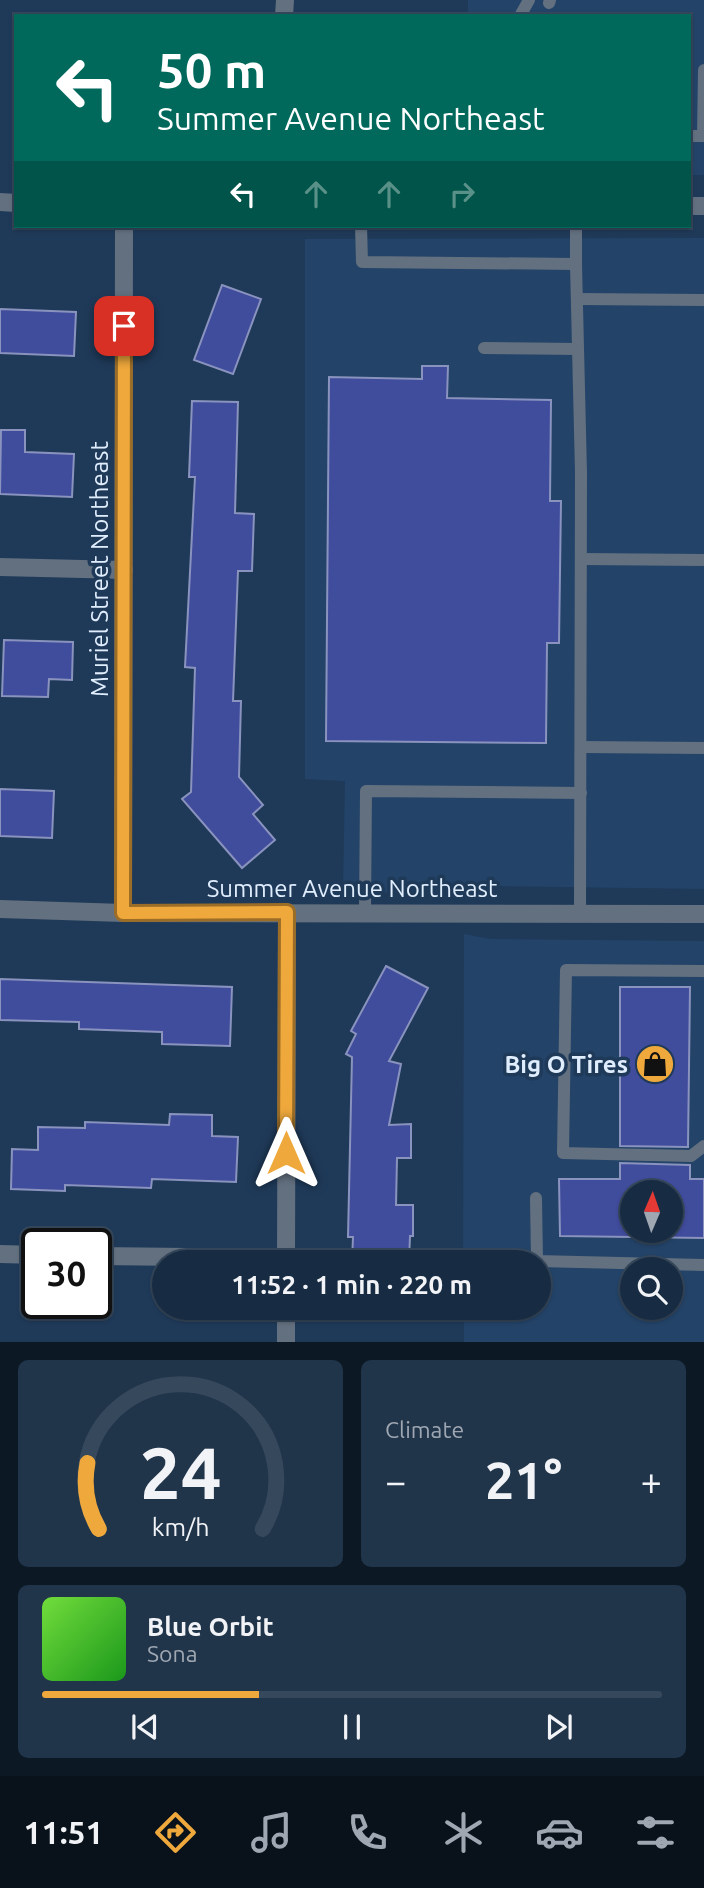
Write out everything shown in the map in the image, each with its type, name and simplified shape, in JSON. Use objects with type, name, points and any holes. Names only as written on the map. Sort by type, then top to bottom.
[{"type":"street","name":"Muriel Street Northeast","points":[[123,913],[124,228]]},
{"type":"street","points":[[0,567],[124,570]]},
{"type":"street","name":"Summer Avenue Northeast","points":[[0,909],[123,913],[704,914]]},
{"type":"street","points":[[286,1250],[287,912]]},
{"type":"street","points":[[0,1254],[21,1255]]},
{"type":"street","points":[[112,1256],[152,1257]]},
{"type":"street","points":[[286,1320],[286,1342]]},
{"type":"lane","points":[[691,136],[703,136],[704,70]]},
{"type":"lane","points":[[361,228],[362,262],[576,264]]},
{"type":"lane","points":[[576,228],[581,559],[580,913]]},
{"type":"lane","points":[[577,299],[704,300]]},
{"type":"lane","points":[[484,348],[578,349]]},
{"type":"lane","points":[[581,559],[704,560]]},
{"type":"lane","points":[[581,747],[704,748]]},
{"type":"lane","points":[[365,912],[366,791],[581,793]]},
{"type":"lane","points":[[704,971],[566,970],[563,1153],[691,1156],[704,1146]]},
{"type":"lane","points":[[536,1198],[537,1261],[704,1265]]},
{"type":"shaded area","points":[[468,0],[704,0],[704,175],[691,175],[691,14],[468,14]]},
{"type":"shaded area","points":[[704,238],[704,889],[487,886],[465,894],[343,892],[345,781],[305,779],[305,239]]},
{"type":"shaded area","points":[[464,934],[490,939],[704,941],[704,1342],[464,1342],[464,1320],[551,1320],[551,1250],[463,1250]]},
{"type":"building","points":[[222,285],[261,299],[233,374],[194,360]]},
{"type":"building","points":[[0,309],[76,312],[74,356],[0,353]]},
{"type":"building","points":[[422,366],[448,366],[447,398],[551,400],[550,501],[561,501],[559,643],[547,643],[546,743],[326,741],[329,377],[422,379]]},
{"type":"building","points":[[192,401],[238,402],[235,513],[254,514],[252,571],[238,571],[233,701],[241,701],[239,777],[263,805],[253,814],[275,840],[242,868],[182,799],[191,792],[195,668],[185,667],[195,477],[189,477]]},
{"type":"building","points":[[1,430],[25,430],[25,452],[74,454],[72,497],[0,494]]},
{"type":"building","points":[[4,640],[73,642],[72,680],[49,679],[48,697],[2,696]]},
{"type":"building","points":[[0,789],[54,791],[52,838],[0,836]]},
{"type":"building","points":[[386,966],[428,988],[389,1061],[401,1064],[389,1125],[411,1124],[411,1158],[397,1158],[396,1205],[413,1205],[413,1236],[410,1236],[409,1250],[352,1250],[353,1237],[348,1237],[352,1057],[346,1054],[356,1034],[351,1031]]},
{"type":"building","points":[[0,979],[232,987],[230,1046],[162,1044],[162,1032],[79,1029],[79,1022],[0,1020]]},
{"type":"building","name":"Big O Tires","points":[[620,987],[690,987],[688,1147],[620,1146]]},
{"type":"building","points":[[170,1114],[212,1115],[212,1136],[238,1137],[236,1182],[152,1179],[151,1188],[65,1185],[65,1191],[11,1189],[12,1149],[38,1150],[38,1127],[85,1128],[85,1122],[169,1125]]},
{"type":"building","points":[[620,1163],[690,1165],[690,1179],[704,1179],[704,1238],[683,1238],[683,1180],[620,1180],[620,1237],[560,1236],[559,1179],[620,1179]]},
{"type":"place","name":"Big O Tires","points":[[655,1064]]},
{"type":"route","points":[[124,326],[123,913],[287,912],[286,1153]]}]
